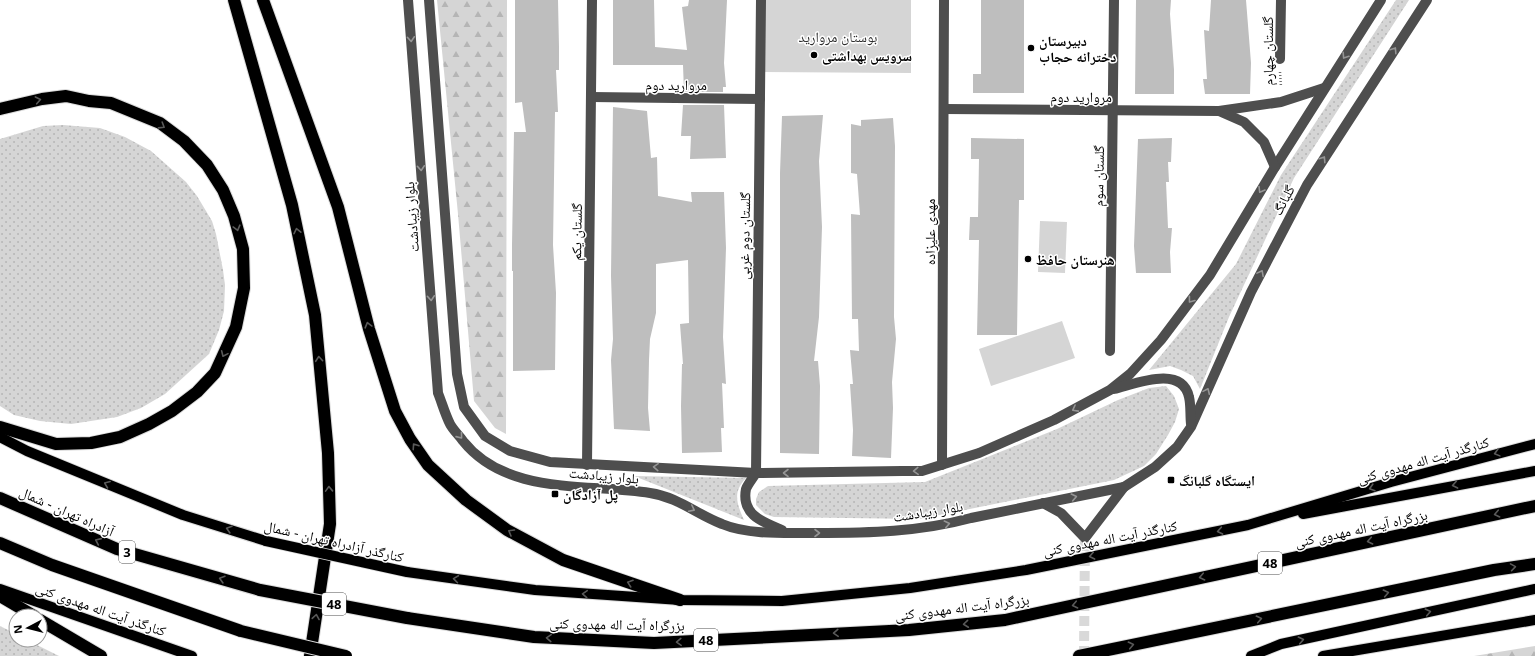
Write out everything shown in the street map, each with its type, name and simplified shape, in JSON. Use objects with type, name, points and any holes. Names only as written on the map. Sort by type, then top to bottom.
[{"type":"highway","points":[[234,0],[292,206],[315,315],[328,453],[330,524],[310,656]]},
{"type":"highway","points":[[263,0],[338,207],[369,329],[395,411],[410,439],[428,465],[466,500],[514,534],[563,560],[680,600]]},
{"type":"highway","points":[[0,109],[66,96],[89,101],[111,103],[160,124],[184,141],[207,165],[223,190],[234,216],[243,249],[244,288],[236,327],[215,373],[197,392],[172,411],[120,438],[90,443],[56,444],[0,427]]},
{"type":"highway","name":"آزادراه تهران - شمال","points":[[0,498],[117,549],[260,590]]},
{"type":"highway","name":"بزرگراه آیت اله مهدوی کنی","points":[[260,590],[407,618],[534,637],[654,643],[916,629],[1005,620],[1535,506]]},
{"type":"highway","points":[[0,543],[52,565],[241,631],[346,656]]},
{"type":"highway","points":[[1079,656],[1494,570],[1535,564]]},
{"type":"highway","points":[[0,596],[20,608]]},
{"type":"highway","points":[[48,625],[101,656]]},
{"type":"main road","name":"کنارگذر آزادراه تهران - شمال","points":[[0,437],[27,452],[183,515],[266,541],[407,572],[535,590],[680,600]]},
{"type":"main road","name":"کنارگذر آیت اله مهدوی کنی","points":[[680,600],[782,601],[910,588],[1026,570],[1248,525],[1391,482],[1535,444]]},
{"type":"main road","points":[[1248,525],[1535,471]]},
{"type":"main road","name":"کنارگذر آیت اله مهدوی کنی","points":[[0,589],[192,656]]},
{"type":"main road","points":[[1251,656],[1281,644],[1535,589]]},
{"type":"main road","points":[[1323,656],[1535,620]]},
{"type":"street","name":"بلوار زیبادشت","points":[[408,0],[438,393],[451,425],[469,448],[487,463],[508,474],[537,482],[650,493],[670,498],[722,524],[748,530],[792,533],[859,533],[920,529],[1124,487],[1155,467],[1177,447],[1191,427]]},
{"type":"street","name":"بلوار زیبادشت","points":[[429,0],[457,374],[464,406],[485,436],[510,451],[550,462],[587,465],[756,472],[832,473],[922,471],[979,453],[1054,420],[1110,390]]},
{"type":"street","name":"گلستان یکم","points":[[587,465],[592,0]]},
{"type":"street","name":"گلستان دوم غربی","points":[[756,472],[761,0]]},
{"type":"street","name":"مهدی علیزاده","points":[[942,465],[944,0]]},
{"type":"street","name":"گلستان سوم","points":[[1110,352],[1114,0]]},
{"type":"street","name":"گلستان چهارم","points":[[1280,59],[1281,0]]},
{"type":"street","name":"گلبانگ","points":[[1110,390],[1130,374],[1161,340],[1210,275],[1324,88],[1381,0]]},
{"type":"street","name":"گلبانگ","points":[[1191,427],[1251,292],[1307,185],[1427,0]]},
{"type":"street","name":"مروارید دوم","points":[[944,109],[1219,111],[1281,102],[1324,88]]},
{"type":"street","name":"مروارید دوم","points":[[591,97],[760,99]]},
{"type":"street","name":"مروارید دوم","points":[[1219,111],[1244,122],[1264,142],[1275,168]]},
{"type":"street","points":[[1110,390],[1162,378],[1174,379],[1184,386],[1189,396],[1191,427]]},
{"type":"street","points":[[756,472],[747,488],[746,498],[749,511],[759,520],[792,533]]},
{"type":"street","points":[[1043,503],[1061,512],[1085,538],[1124,487]]},
{"type":"path","name":"گلستان چهارم","points":[[1280,59],[1281,102]]},
{"type":"green space","points":[[437,0],[507,0],[506,434],[495,428],[474,401],[458,214]]},
{"type":"green space","name":"بوستان مروارید","points":[[759,0],[911,0],[911,73],[759,72]]},
{"type":"green space","points":[[1396,0],[1409,0],[1294,178],[1229,317],[1200,389],[1193,376],[1181,370],[1170,366],[1149,370],[1236,264],[1281,175]]},
{"type":"green space","points":[[63,125],[100,128],[125,137],[151,151],[186,182],[197,196],[212,221],[216,234],[225,285],[224,311],[219,330],[209,354],[165,394],[141,408],[117,417],[71,424],[40,421],[14,415],[0,406],[0,139],[43,126]]},
{"type":"green space","points":[[1040,221],[1067,222],[1065,273],[1038,272]]},
{"type":"green space","points":[[1062,321],[1075,358],[991,386],[979,349]]},
{"type":"green space","points":[[1166,386],[1174,396],[1179,409],[1175,422],[1168,435],[1156,454],[1144,466],[1114,480],[920,519],[774,517],[765,514],[756,505],[756,499],[759,492],[768,486],[925,482],[1057,429],[1118,400],[1149,388]]},
{"type":"green space","points":[[634,476],[746,478],[739,488],[737,498],[744,520]]},
{"type":"green space","points":[[0,626],[8,630],[8,648],[43,648],[59,656],[0,656]]},
{"type":"green space","points":[[1535,646],[1535,656],[1474,656]]},
{"type":"building","points":[[515,0],[558,0],[559,70],[556,70],[558,112],[555,112],[553,245],[556,293],[555,370],[513,371],[512,245],[514,132],[526,132],[522,102],[515,103]]},
{"type":"building","points":[[613,0],[654,0],[655,47],[687,50],[682,7],[688,6],[689,0],[727,0],[724,63],[726,87],[723,87],[723,92],[684,92],[683,65],[613,65]]},
{"type":"building","points":[[981,0],[1024,0],[1024,93],[973,93],[973,74],[981,74]]},
{"type":"building","points":[[1136,0],[1171,0],[1170,14],[1174,94],[1135,94]]},
{"type":"building","points":[[1211,0],[1246,0],[1251,63],[1250,94],[1205,94],[1203,79],[1207,79],[1204,30],[1209,31]]},
{"type":"building","points":[[683,105],[724,105],[726,158],[690,159],[691,136],[681,136]]},
{"type":"building","points":[[613,107],[647,111],[651,158],[657,157],[658,196],[692,202],[691,192],[724,192],[726,248],[723,337],[726,384],[722,383],[724,428],[721,428],[722,452],[682,453],[681,406],[683,364],[680,324],[689,323],[688,260],[656,264],[656,313],[650,339],[649,360],[648,408],[650,431],[614,429],[611,360],[613,339],[611,276]]},
{"type":"building","points":[[823,115],[819,161],[822,227],[819,317],[814,361],[818,361],[820,386],[819,454],[780,453],[780,173],[782,116]]},
{"type":"building","points":[[893,118],[895,146],[894,317],[896,339],[892,382],[893,408],[891,458],[852,456],[853,430],[850,384],[853,384],[850,350],[859,351],[858,319],[852,319],[851,214],[860,215],[857,174],[851,173],[851,124],[861,126],[861,120]]},
{"type":"building","points":[[971,138],[1024,139],[1024,200],[1019,200],[1017,335],[977,335],[979,240],[969,240],[970,217],[978,217],[979,159],[971,159]]},
{"type":"building","points":[[1172,138],[1171,162],[1168,162],[1169,182],[1166,182],[1168,228],[1172,228],[1170,252],[1171,273],[1136,273],[1134,246],[1138,139]]},
{"type":"tunnel","points":[[1084,656],[1085,538]]},
{"type":"place","name":"دبیرستان دخترانه حجاب","points":[[1031,48]]},
{"type":"place","name":"سرویس بهداشتی","points":[[814,55]]},
{"type":"place","name":"هنرستان حافظ","points":[[1028,259]]},
{"type":"place","name":"ایستگاه گلبانگ","points":[[1171,480]]},
{"type":"place","name":"پل آزادگان","points":[[555,494]]}]
